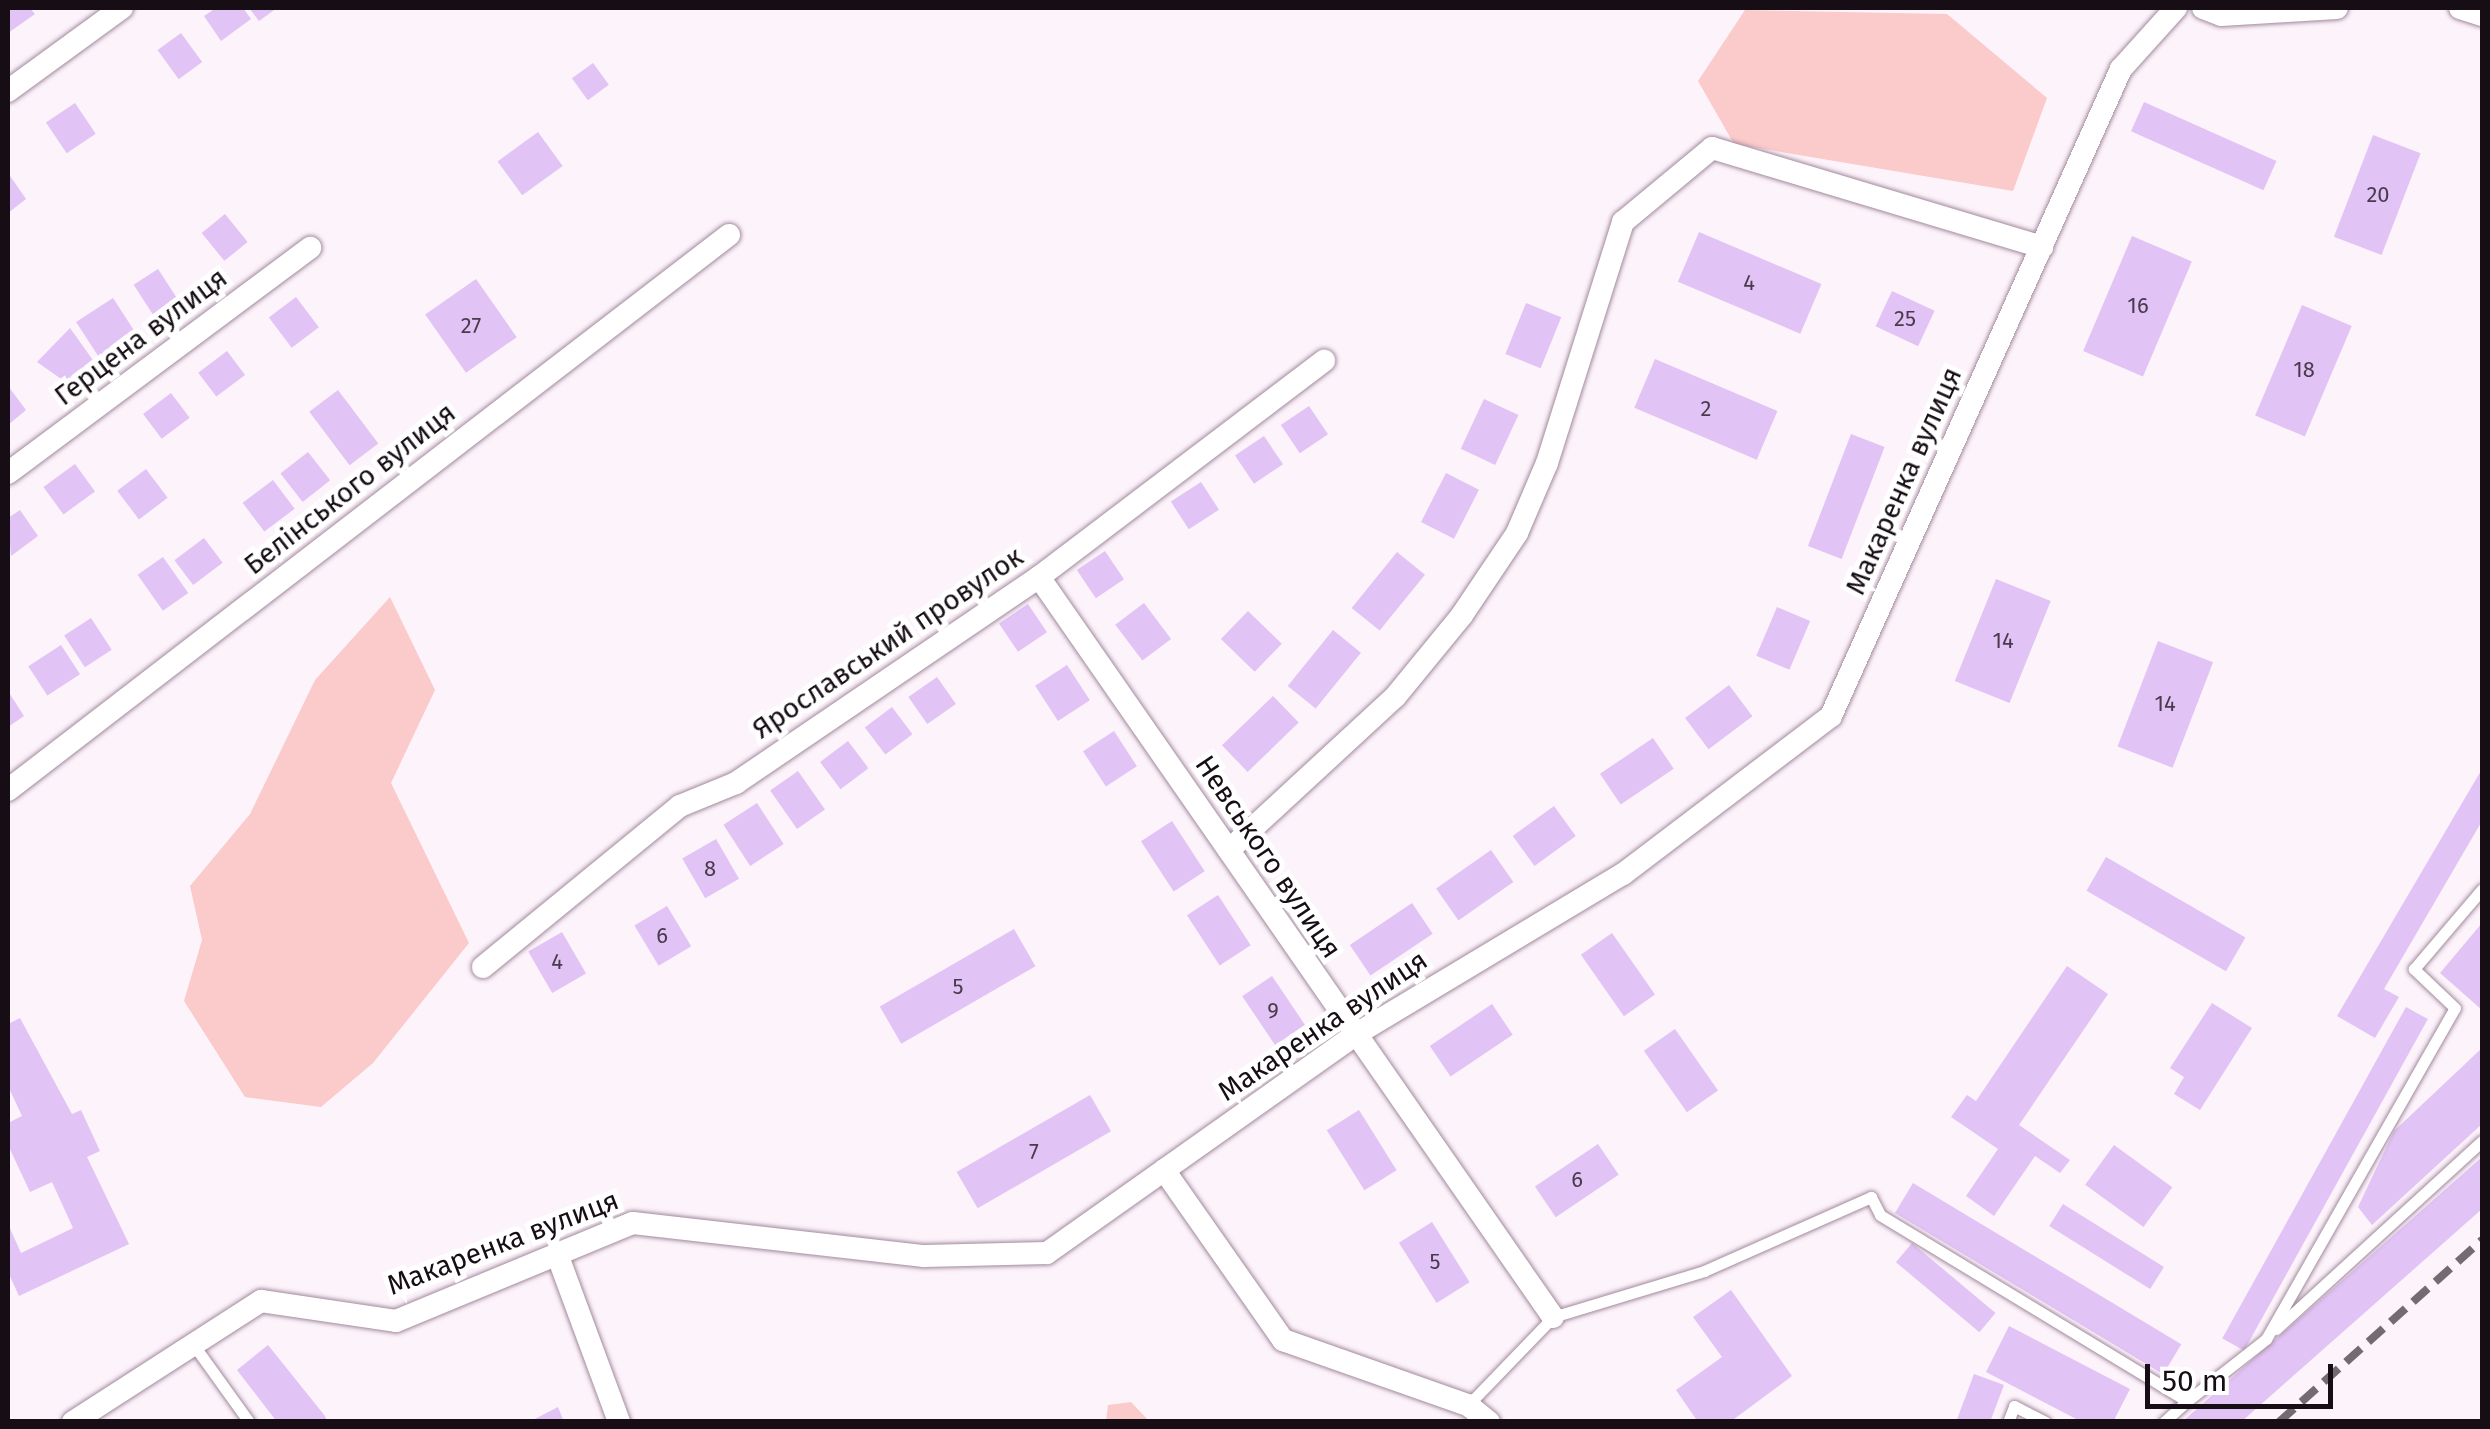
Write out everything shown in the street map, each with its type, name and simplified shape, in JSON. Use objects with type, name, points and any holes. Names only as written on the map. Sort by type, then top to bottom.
[{"type":"street","points":[[8,91],[122,8]]},
{"type":"street","name":"Макаренка вулиця","points":[[73,1422],[261,1301],[396,1320],[633,1223],[924,1256],[1047,1253],[1353,1036],[1623,874],[1831,716],[2121,69],[2176,8]]},
{"type":"street","points":[[2219,10],[2338,8]]},
{"type":"street","points":[[2460,8],[2482,14]]},
{"type":"street","points":[[1229,850],[1395,698],[1462,615],[1517,533],[1547,463],[1623,222],[1712,148],[2043,247]]},
{"type":"street","name":"Белінського вулиця","points":[[8,790],[729,235]]},
{"type":"street","name":"Герцена вулиця","points":[[8,473],[310,248]]},
{"type":"street","name":"Ярославський провулок","points":[[483,967],[680,806],[736,783],[1039,576],[1324,361]]},
{"type":"street","name":"Невського вулиця","points":[[1039,576],[1353,1036],[1552,1317]]},
{"type":"street","points":[[1164,1170],[1283,1340],[1468,1405],[1490,1422]]},
{"type":"street","points":[[557,1254],[618,1422]]},
{"type":"lane","points":[[2266,1339],[2455,1008],[2414,969],[2482,889]]},
{"type":"lane","points":[[2164,1422],[2266,1339],[2482,1141]]},
{"type":"lane","points":[[1468,1405],[1552,1317],[1704,1271],[1870,1197],[1880,1216],[2188,1401]]},
{"type":"lane","points":[[193,1344],[249,1422]]},
{"type":"lane","points":[[2008,1422],[2014,1406],[2045,1422]]},
{"type":"shaded area","points":[[1745,10],[1947,14],[2047,98],[2013,191],[1734,144],[1698,81]]},
{"type":"shaded area","points":[[390,597],[435,690],[391,783],[469,943],[373,1063],[321,1107],[245,1097],[184,1001],[202,940],[190,886],[250,814],[315,680]]},
{"type":"shaded area","points":[[1131,1402],[1149,1421],[1106,1421],[1108,1405]]},
{"type":"building","points":[[8,8],[30,8],[35,14],[8,33]]},
{"type":"building","points":[[216,8],[243,8],[251,19],[221,41],[204,16]]},
{"type":"building","points":[[249,8],[277,8],[259,21]]},
{"type":"building","points":[[181,33],[202,62],[179,79],[158,50]]},
{"type":"building","points":[[593,63],[609,85],[588,100],[572,78]]},
{"type":"building","points":[[2144,102],[2276,161],[2263,190],[2131,131]]},
{"type":"building","points":[[75,103],[96,134],[67,153],[46,123]]},
{"type":"building","points":[[538,132],[563,166],[522,195],[498,161]]},
{"type":"building","points":[[2373,135],[2421,153],[2382,255],[2334,237]]},
{"type":"building","points":[[8,173],[26,199],[8,213]]},
{"type":"building","points":[[225,214],[248,242],[224,261],[202,233]]},
{"type":"building","points":[[1699,232],[1821,284],[1800,334],[1678,282]]},
{"type":"building","points":[[2132,236],[2192,261],[2143,376],[2083,351]]},
{"type":"building","points":[[158,269],[177,298],[153,314],[134,285]]},
{"type":"building","points":[[476,279],[517,337],[466,373],[425,315]]},
{"type":"building","points":[[1892,291],[1935,311],[1918,346],[1876,326]]},
{"type":"building","points":[[296,297],[319,327],[292,348],[269,317]]},
{"type":"building","points":[[113,298],[136,333],[99,357],[76,322]]},
{"type":"building","points":[[1526,303],[1561,317],[1541,368],[1505,354]]},
{"type":"building","points":[[2302,305],[2352,326],[2305,437],[2255,415]]},
{"type":"building","points":[[70,328],[95,363],[67,383],[37,362]]},
{"type":"building","points":[[227,351],[245,375],[216,397],[198,373]]},
{"type":"building","points":[[1655,359],[1777,411],[1757,460],[1634,408]]},
{"type":"building","points":[[8,386],[26,410],[8,425]]},
{"type":"building","points":[[338,390],[378,444],[350,465],[309,412]]},
{"type":"building","points":[[171,393],[190,418],[162,439],[143,414]]},
{"type":"building","points":[[1484,399],[1518,415],[1495,465],[1461,449]]},
{"type":"building","points":[[1309,406],[1328,434],[1300,453],[1281,425]]},
{"type":"building","points":[[1851,434],[1885,447],[1842,559],[1808,546]]},
{"type":"building","points":[[1264,436],[1283,464],[1254,484],[1235,456]]},
{"type":"building","points":[[308,452],[330,480],[303,502],[280,474]]},
{"type":"building","points":[[75,464],[95,492],[63,514],[43,487]]},
{"type":"building","points":[[146,469],[168,498],[139,519],[117,491]]},
{"type":"building","points":[[1446,473],[1479,490],[1454,539],[1421,522]]},
{"type":"building","points":[[273,480],[295,509],[264,532],[243,503]]},
{"type":"building","points":[[1201,482],[1219,510],[1189,529],[1171,502]]},
{"type":"building","points":[[20,510],[38,536],[11,556],[8,518]]},
{"type":"building","points":[[204,538],[223,563],[193,585],[174,560]]},
{"type":"building","points":[[1105,551],[1124,579],[1096,598],[1077,570]]},
{"type":"building","points":[[1397,552],[1425,575],[1380,631],[1352,608]]},
{"type":"building","points":[[163,557],[188,593],[163,611],[138,575]]},
{"type":"building","points":[[1996,579],[2051,601],[2009,703],[1955,681]]},
{"type":"building","points":[[1144,603],[1171,639],[1142,661],[1115,625]]},
{"type":"building","points":[[1028,604],[1047,632],[1018,652],[999,624]]},
{"type":"building","points":[[1777,607],[1810,621],[1789,670],[1756,656]]},
{"type":"building","points":[[1248,611],[1282,644],[1255,672],[1221,639]]},
{"type":"building","points":[[91,618],[112,650],[85,667],[64,635]]},
{"type":"building","points":[[1333,630],[1361,653],[1316,709],[1288,686]]},
{"type":"building","points":[[2158,641],[2213,662],[2173,768],[2118,746]]},
{"type":"building","points":[[61,645],[80,674],[47,696],[28,666]]},
{"type":"building","points":[[1067,665],[1090,700],[1058,721],[1035,686]]},
{"type":"building","points":[[937,677],[956,704],[927,724],[908,697]]},
{"type":"building","points":[[1729,685],[1752,716],[1709,749],[1685,718]]},
{"type":"building","points":[[8,691],[24,716],[8,727]]},
{"type":"building","points":[[1273,696],[1299,723],[1248,772],[1222,745]]},
{"type":"building","points":[[892,707],[912,734],[885,755],[865,727]]},
{"type":"building","points":[[1114,731],[1137,766],[1106,786],[1083,751]]},
{"type":"building","points":[[1653,738],[1674,769],[1621,804],[1600,774]]},
{"type":"building","points":[[848,741],[868,768],[841,789],[820,762]]},
{"type":"building","points":[[2482,769],[2482,821],[2384,989],[2399,997],[2375,1038],[2337,1016]]},
{"type":"building","points":[[798,771],[825,810],[797,829],[770,791]]},
{"type":"building","points":[[757,803],[784,844],[750,866],[723,825]]},
{"type":"building","points":[[1554,806],[1576,836],[1534,866],[1513,836]]},
{"type":"building","points":[[1172,821],[1205,871],[1174,891],[1141,841]]},
{"type":"building","points":[[716,839],[739,879],[705,898],[682,858]]},
{"type":"building","points":[[1491,850],[1513,882],[1458,920],[1436,888]]},
{"type":"building","points":[[2106,857],[2245,938],[2226,971],[2086,891]]},
{"type":"building","points":[[1218,895],[1251,945],[1220,965],[1187,915]]},
{"type":"building","points":[[1412,903],[1433,934],[1371,976],[1350,945]]},
{"type":"building","points":[[667,906],[691,946],[659,966],[634,926]]},
{"type":"building","points":[[2482,923],[2482,1010],[2440,973]]},
{"type":"building","points":[[1014,929],[1036,966],[901,1044],[880,1007]]},
{"type":"building","points":[[562,932],[586,974],[552,993],[528,952]]},
{"type":"building","points":[[1612,933],[1655,994],[1624,1016],[1581,955]]},
{"type":"building","points":[[2067,966],[2108,994],[2019,1125],[2070,1160],[2060,1173],[2035,1156],[1994,1216],[1966,1196],[1998,1149],[1951,1117],[1967,1095],[1976,1101]]},
{"type":"building","points":[[1272,976],[1305,1025],[1275,1045],[1242,996]]},
{"type":"building","points":[[2212,1003],[2252,1028],[2200,1110],[2174,1094],[2184,1077],[2170,1068]]},
{"type":"building","points":[[1492,1004],[1513,1035],[1451,1077],[1430,1046]]},
{"type":"building","points":[[2406,1007],[2428,1019],[2244,1351],[2222,1338]]},
{"type":"building","points":[[20,1018],[72,1114],[81,1110],[100,1151],[87,1157],[129,1244],[19,1296],[8,1272],[8,1224],[21,1253],[73,1228],[52,1182],[30,1192],[8,1145],[8,1123],[22,1116],[8,1086],[8,1024]]},
{"type":"building","points":[[1675,1029],[1718,1090],[1687,1112],[1644,1051]]},
{"type":"building","points":[[2482,1048],[2482,1124],[2372,1225],[2358,1207],[2394,1131]]},
{"type":"building","points":[[1090,1095],[1111,1131],[978,1208],[957,1172]]},
{"type":"building","points":[[1359,1110],[1397,1170],[1364,1190],[1327,1130]]},
{"type":"building","points":[[1598,1144],[1619,1175],[1556,1217],[1535,1186]]},
{"type":"building","points":[[2114,1145],[2172,1187],[2143,1227],[2085,1185]]},
{"type":"building","points":[[2482,1157],[2482,1209],[2241,1422],[2182,1422]]},
{"type":"building","points":[[1913,1183],[2181,1344],[2163,1374],[1895,1213]]},
{"type":"building","points":[[2063,1204],[2164,1267],[2150,1289],[2049,1226]]},
{"type":"building","points":[[1432,1222],[1470,1282],[1437,1303],[1399,1243]]},
{"type":"building","points":[[1912,1243],[1995,1313],[1979,1332],[1896,1262]]},
{"type":"building","points":[[1731,1290],[1792,1376],[1730,1422],[1698,1422],[1676,1390],[1722,1357],[1693,1317]]},
{"type":"building","points":[[2009,1326],[2130,1389],[2113,1422],[2082,1422],[1986,1372]]},
{"type":"building","points":[[268,1345],[327,1422],[277,1422],[237,1370]]},
{"type":"building","points":[[1974,1374],[2004,1385],[1990,1422],[1956,1422]]},
{"type":"building","points":[[558,1407],[564,1422],[529,1422]]},
{"type":"railway","points":[[2279,1422],[2482,1240]]}]
